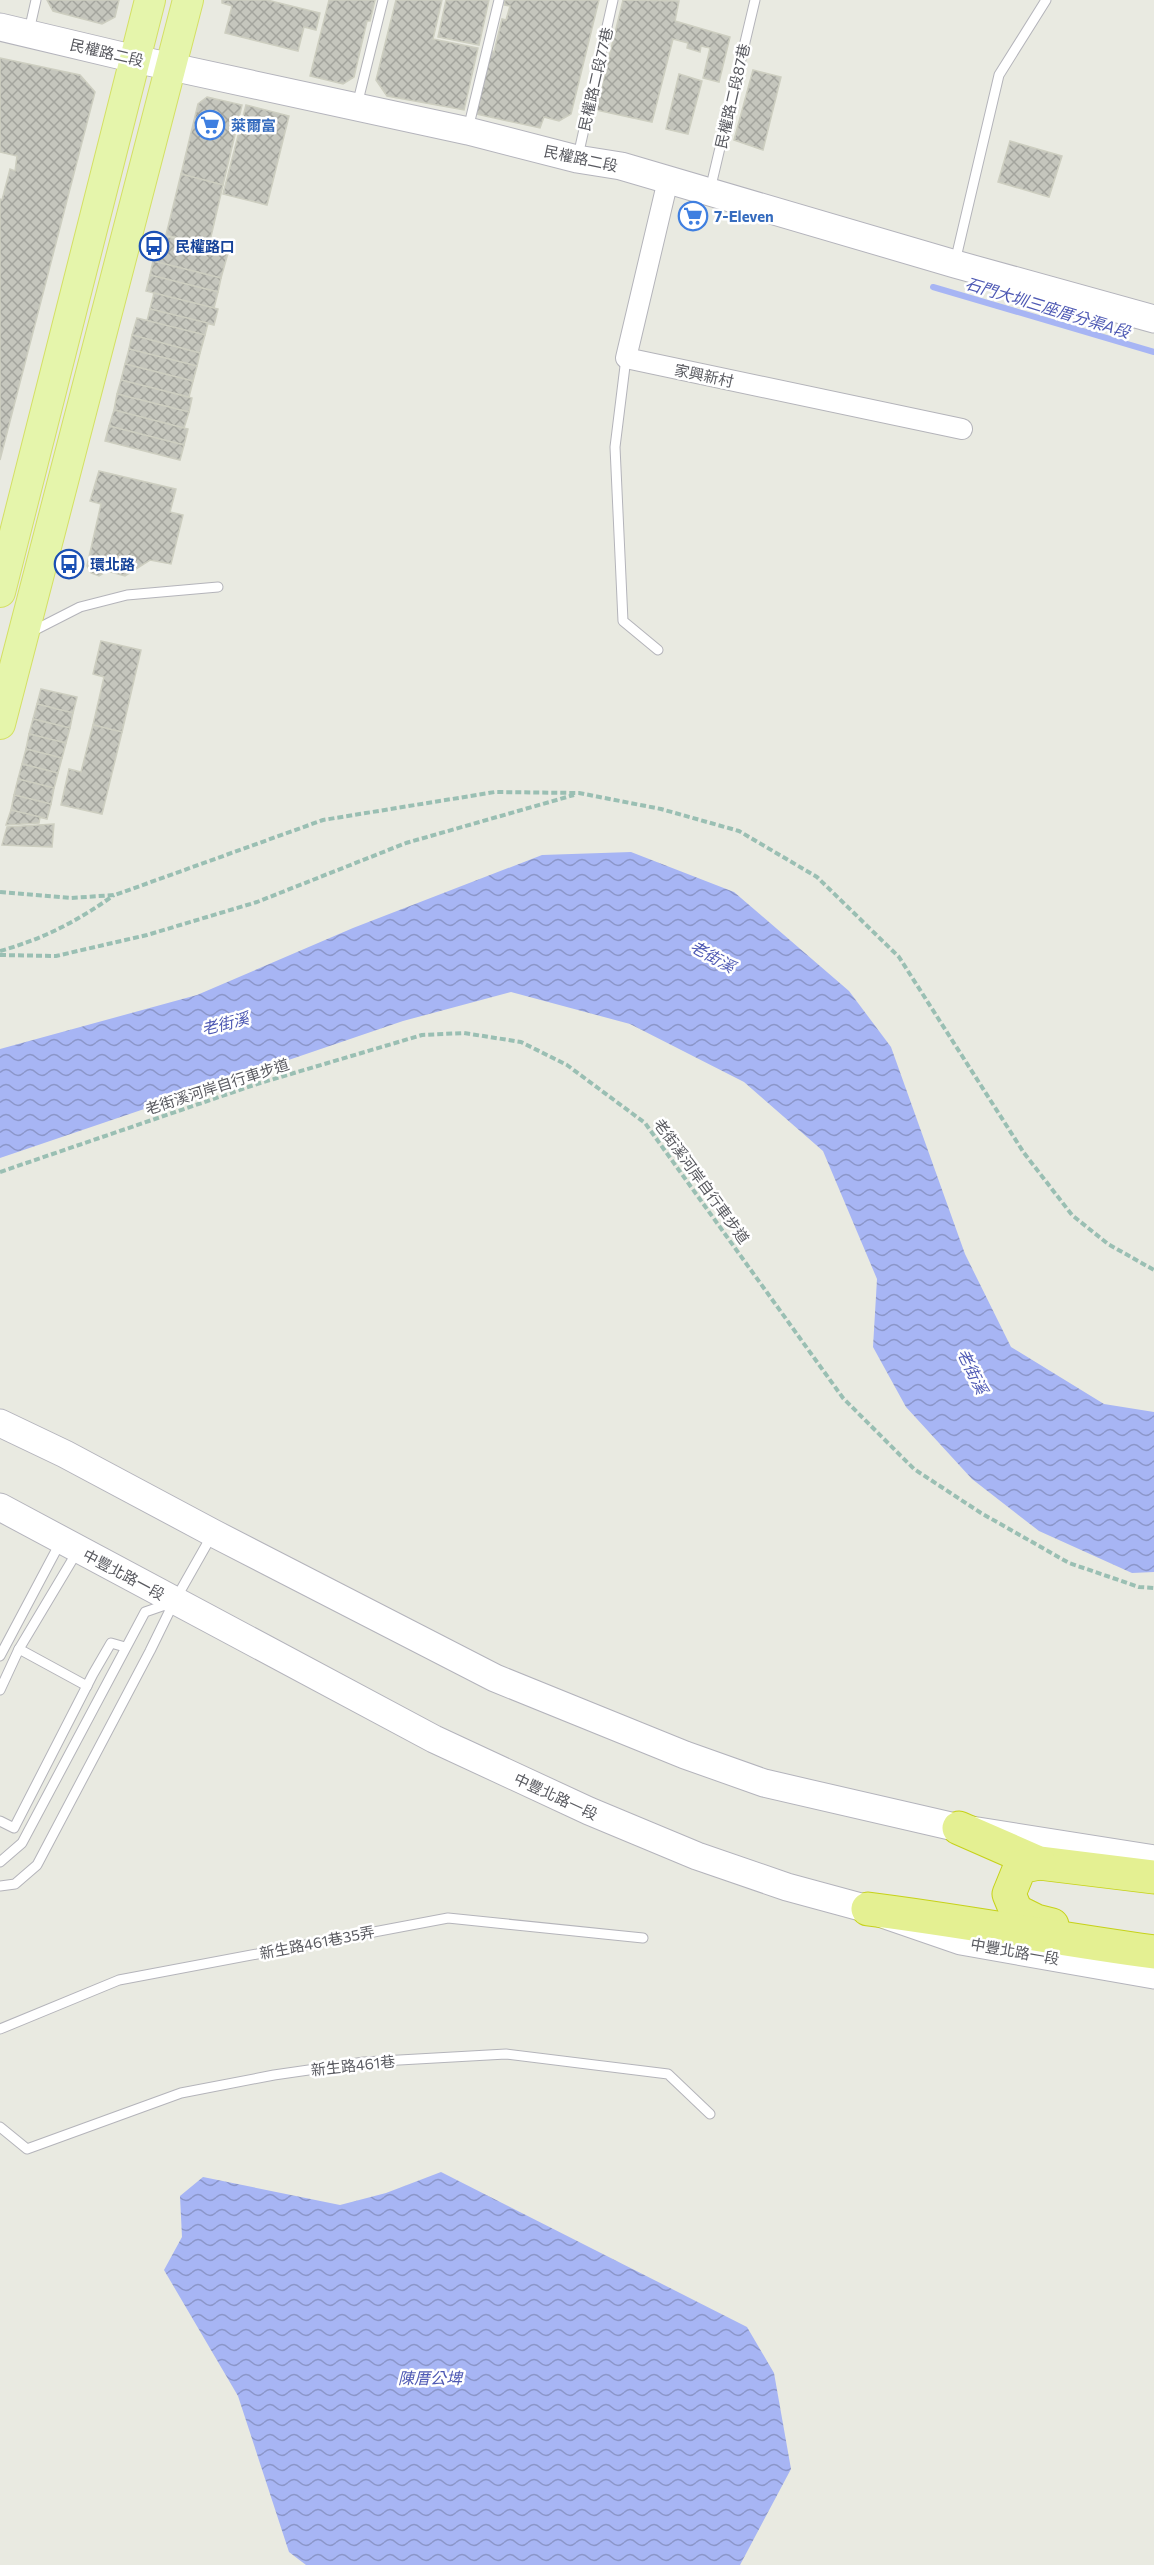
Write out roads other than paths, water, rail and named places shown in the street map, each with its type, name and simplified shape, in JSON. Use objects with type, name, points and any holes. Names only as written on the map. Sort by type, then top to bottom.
[{"type":"highway","points":[[959,1828],[1039,1863],[1154,1878]]},
{"type":"highway","points":[[1039,1863],[1020,1867],[1014,1878],[1009,1894],[1016,1911],[1036,1921],[1154,1950]]},
{"type":"highway","points":[[868,1909],[973,1922],[1052,1938],[1154,1950]]},
{"type":"main road","points":[[0,592],[150,0]]},
{"type":"main road","points":[[0,724],[188,0]]},
{"type":"main road","name":"民權路二段","points":[[0,27],[135,59],[468,131],[577,159],[621,166],[955,264],[1154,319]]},
{"type":"main road","points":[[0,1423],[65,1454],[495,1678],[592,1718],[764,1783],[959,1828],[1154,1859]]},
{"type":"main road","name":"中豐北路一段","points":[[0,1507],[434,1739],[589,1811],[697,1856],[787,1887],[868,1909],[961,1941],[1154,1975]]},
{"type":"street","points":[[626,358],[668,180]]},
{"type":"street","name":"家興新村","points":[[626,358],[962,429]]},
{"type":"lane","points":[[28,33],[36,0]]},
{"type":"lane","points":[[356,107],[383,0]]},
{"type":"lane","points":[[468,131],[499,0]]},
{"type":"lane","name":"民權路二段77巷","points":[[577,159],[613,0]]},
{"type":"lane","name":"民權路二段87巷","points":[[710,193],[755,0]]},
{"type":"lane","points":[[955,264],[999,75],[1046,0]]},
{"type":"lane","points":[[626,358],[615,447],[623,621],[658,650]]},
{"type":"lane","points":[[24,636],[80,608],[127,595],[218,587]]},
{"type":"lane","points":[[0,1886],[15,1884],[37,1865],[174,1602],[213,1533]]},
{"type":"lane","points":[[0,1690],[70,1545]]},
{"type":"lane","points":[[0,1656],[70,1545]]},
{"type":"lane","points":[[0,1862],[22,1843],[145,1612],[174,1602]]},
{"type":"lane","points":[[0,1821],[14,1828],[111,1643],[125,1647]]},
{"type":"lane","points":[[20,1649],[87,1686]]},
{"type":"lane","name":"新生路461巷35弄","points":[[0,2029],[118,1980],[448,1918],[643,1938]]},
{"type":"lane","name":"新生路461巷","points":[[0,2127],[27,2149],[181,2093],[274,2075],[364,2062],[506,2054],[668,2074],[710,2114]]},
{"type":"water","name":"老街溪","points":[[631,852],[734,892],[849,991],[891,1047],[965,1254],[1011,1347],[1104,1404],[1154,1412],[1154,1572],[1132,1573],[1039,1531],[972,1479],[906,1407],[873,1347],[877,1279],[823,1151],[744,1082],[630,1024],[511,992],[403,1021],[0,1158],[0,1049],[197,995],[353,928],[542,855]]},
{"type":"water","name":"陳厝公埤","points":[[441,2172],[747,2327],[774,2373],[791,2469],[740,2565],[306,2565],[289,2552],[238,2396],[164,2270],[182,2237],[180,2196],[203,2177],[340,2205],[386,2193]]},
{"type":"waterway","name":"石門大圳三座厝分渠A段","points":[[933,287],[1154,352]]},
{"type":"place","name":"萊爾富","points":[[210,125]]},
{"type":"place","name":"7-Eleven","points":[[693,216]]},
{"type":"place","name":"民權路口","points":[[154,246]]},
{"type":"place","name":"環北路","points":[[69,564]]}]
